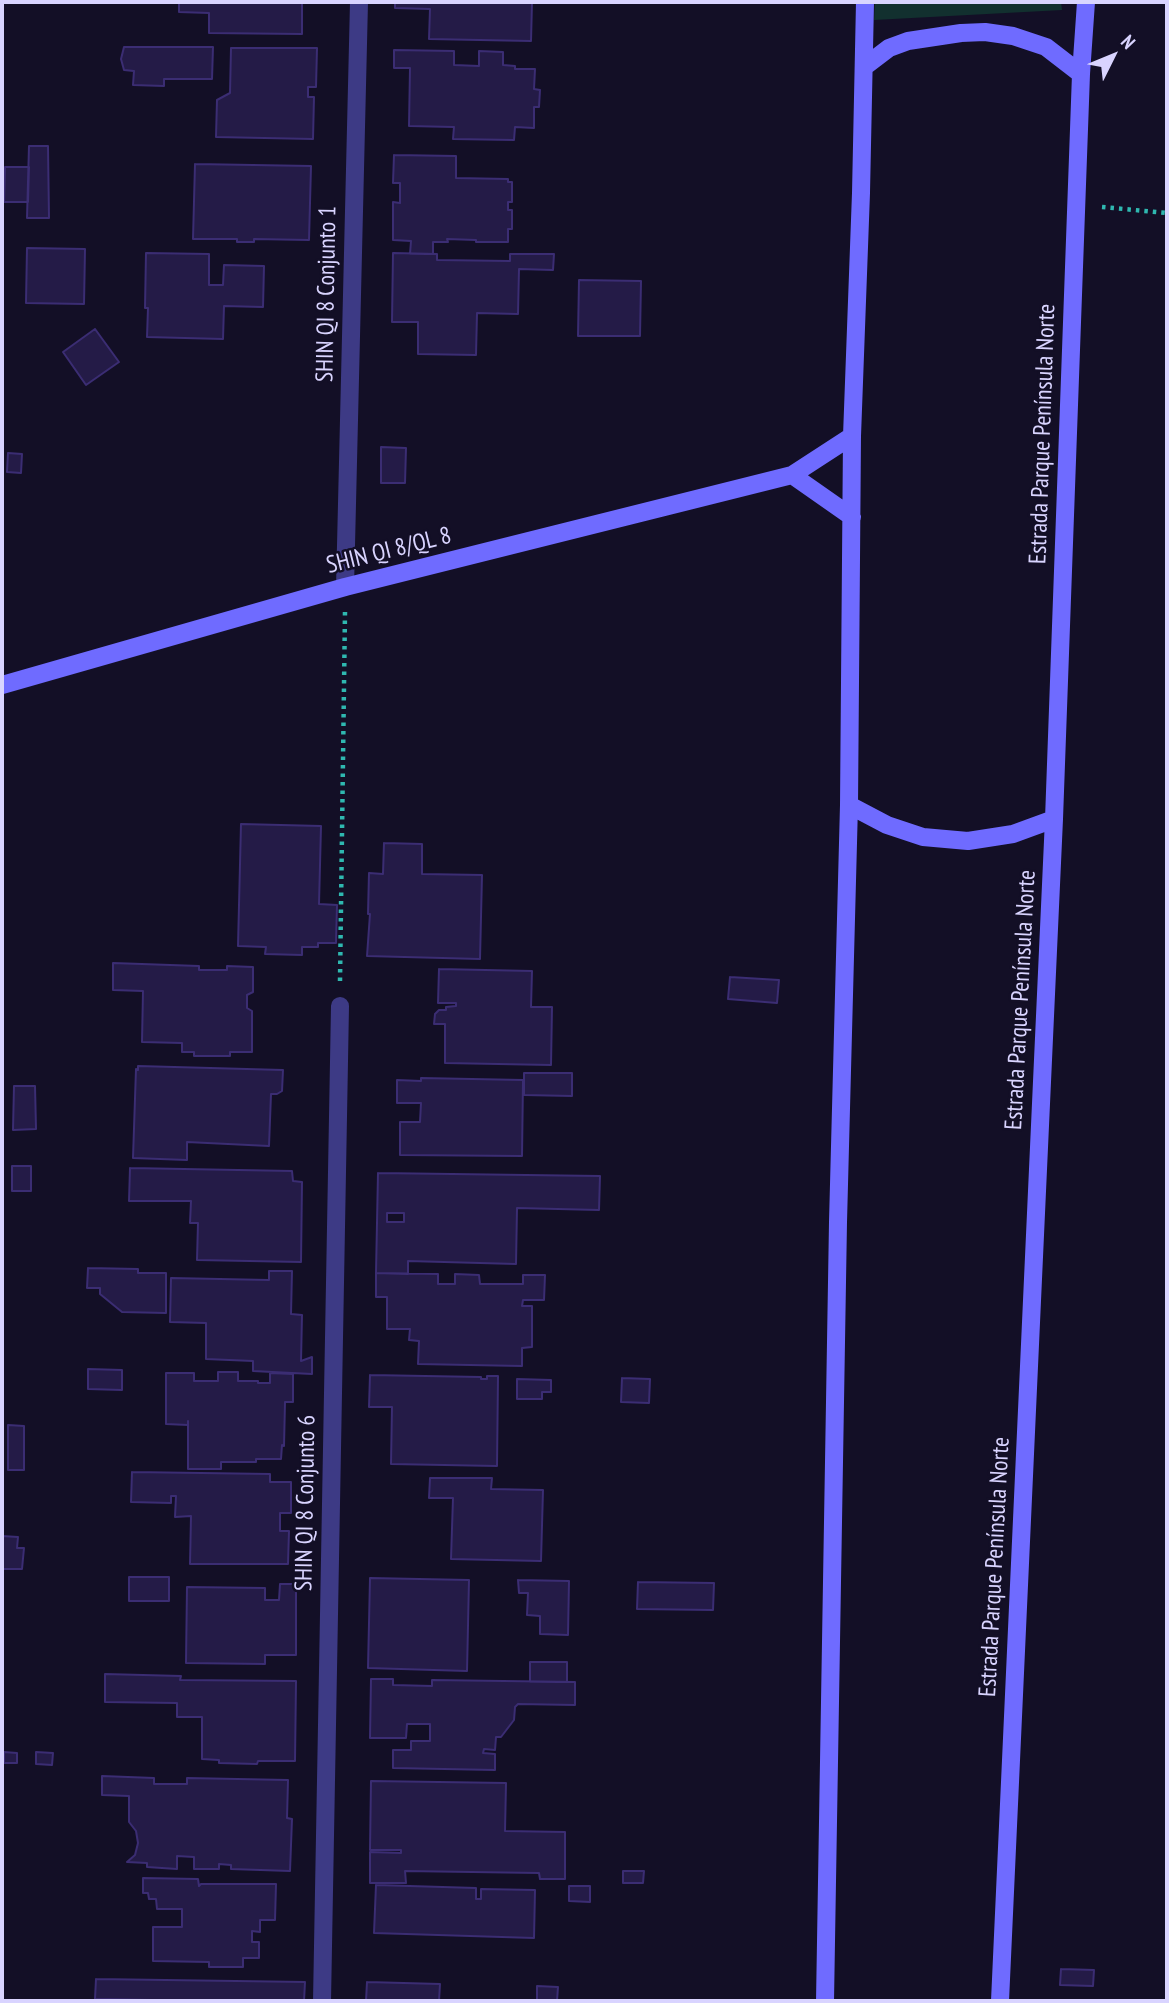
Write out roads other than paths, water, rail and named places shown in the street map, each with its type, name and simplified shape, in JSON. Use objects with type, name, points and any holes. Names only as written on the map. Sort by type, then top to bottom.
[{"type":"main road","points":[[825,2001],[838,1222],[849,805],[852,436],[865,2]]},
{"type":"main road","name":"Estrada Parque Península Norte","points":[[1000,2001],[1054,819],[1081,74],[1086,2]]},
{"type":"main road","points":[[864,67],[890,48],[908,41],[985,32],[1013,36],[1046,47],[1081,74]]},
{"type":"main road","name":"SHIN QI 8/QL 8","points":[[2,685],[345,586],[792,475],[852,436]]},
{"type":"main road","points":[[792,475],[852,517]]},
{"type":"main road","points":[[849,805],[887,825],[923,837],[968,841],[1013,834],[1054,819]]},
{"type":"street","name":"SHIN QI 8 Conjunto 1","points":[[345,586],[359,2]]},
{"type":"street","name":"SHIN QI 8 Conjunto 6","points":[[322,2001],[340,1006]]}]
